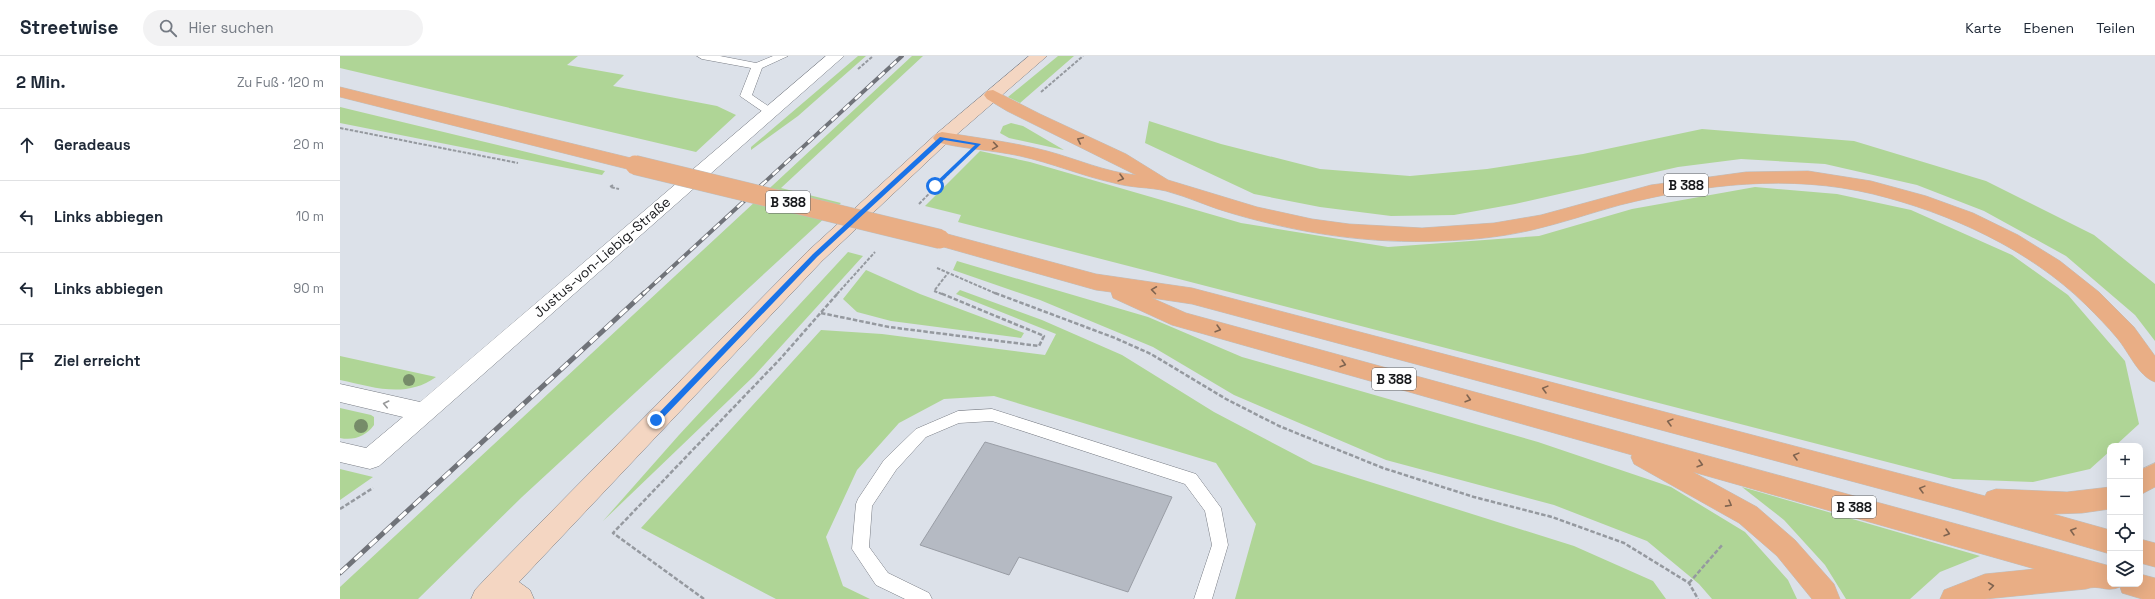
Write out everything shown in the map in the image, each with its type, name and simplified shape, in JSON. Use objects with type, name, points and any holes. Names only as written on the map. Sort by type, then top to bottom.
[{"type":"main road","points":[[501,594],[815,256],[942,138],[1039,56]]},
{"type":"main road","name":"B 388","points":[[340,92],[940,239],[1096,282],[1192,296],[1959,499],[2107,541]]},
{"type":"main road","name":"B 388","points":[[993,95],[1018,112],[1138,167],[1164,184],[1226,206],[1284,221],[1337,230],[1431,235],[1527,224],[1622,198],[1733,179],[1781,177],[1821,179],[1860,185],[1906,195],[1985,227],[2021,246],[2061,273],[2096,302],[2141,350],[2155,373]]},
{"type":"main road","name":"B 388","points":[[942,138],[1030,152],[1125,180],[1164,184]]},
{"type":"main road","name":"B 388","points":[[1096,282],[1180,319],[2105,577]]},
{"type":"main road","name":"B 388","points":[[1608,439],[1748,515],[1786,548],[1824,593],[1826,599]]},
{"type":"main road","points":[[2143,482],[2155,473]]},
{"type":"main road","name":"B 388","points":[[1959,499],[2052,504],[2092,502],[2107,499]]},
{"type":"main road","points":[[2143,552],[2155,555]]},
{"type":"main road","name":"B 388","points":[[1954,599],[1985,586],[2105,577]]},
{"type":"main road","points":[[2143,587],[2155,590]]},
{"type":"street","name":"Justus-von-Liebig-Straße","points":[[340,452],[370,459],[836,56]]},
{"type":"street","points":[[340,393],[424,412]]},
{"type":"lane","points":[[702,56],[757,66],[783,56]]},
{"type":"lane","points":[[757,66],[746,96],[770,112]]},
{"type":"lane","points":[[923,599],[882,579],[860,549],[864,504],[890,465],[921,433],[958,416],[992,415],[1190,479],[1213,508],[1220,545],[1203,599]]},
{"type":"path","points":[[1018,112],[1083,56]]},
{"type":"path","points":[[340,128],[520,164]]},
{"type":"path","points":[[915,209],[979,144]]},
{"type":"path","points":[[607,181],[614,182]]},
{"type":"path","points":[[704,599],[613,533],[821,314],[879,248]]},
{"type":"path","points":[[821,314],[889,327],[1039,346],[1044,336],[934,290],[948,273],[980,288],[1115,338],[1151,354],[1226,399],[1279,426],[1383,468],[1474,497],[1552,518],[1624,542],[1689,584],[1698,599]]},
{"type":"path","points":[[1689,584],[1723,544]]},
{"type":"green space","points":[[340,56],[578,56],[567,65],[624,75],[613,86],[717,106],[736,115],[696,152],[340,68]]},
{"type":"green space","points":[[858,56],[866,56],[798,116],[751,150],[751,147]]},
{"type":"green space","points":[[912,56],[923,56],[781,188],[841,203],[522,497],[418,599],[340,599],[340,587]]},
{"type":"green space","points":[[1058,56],[1074,56],[1020,103],[1008,97]]},
{"type":"green space","points":[[340,107],[605,171],[602,175],[340,123]]},
{"type":"green space","points":[[1149,121],[1221,144],[1320,169],[1410,176],[1487,169],[1583,154],[1702,129],[1854,141],[1986,181],[2094,235],[2155,284],[2155,341],[2135,315],[2066,256],[1984,211],[1917,185],[1825,164],[1741,159],[1678,167],[1515,204],[1454,215],[1391,216],[1320,207],[1254,194],[1145,143]]},
{"type":"green space","points":[[1011,123],[1023,126],[1064,150],[1009,138],[1000,133],[1003,126]]},
{"type":"green space","points":[[980,151],[1030,162],[1241,223],[1388,247],[1539,236],[1632,209],[1755,187],[1837,194],[1911,210],[2012,255],[2068,295],[2125,361],[2139,424],[2118,443],[2107,443],[2107,454],[2090,469],[2033,482],[1953,479],[958,222],[961,215],[925,206]]},
{"type":"green space","points":[[848,252],[863,256],[754,376],[603,521],[679,435]]},
{"type":"green space","points":[[957,261],[1148,317],[1242,357],[1538,442],[1671,487],[1745,532],[1788,580],[1797,599],[1712,599],[1699,584],[1647,541],[1554,505],[1386,460],[1234,395],[1153,347],[1040,300],[953,270]]},
{"type":"green space","points":[[866,270],[920,294],[1024,333],[1021,338],[891,321],[857,312],[843,299]]},
{"type":"green space","points":[[960,290],[1042,320],[1122,355],[1214,412],[1313,464],[1574,546],[1653,581],[1666,599],[1235,599],[1256,524],[1216,463],[994,396],[944,399],[899,423],[857,470],[826,537],[843,586],[870,599],[776,599],[641,528],[821,330],[882,334],[1045,355],[1056,334],[956,294]]},
{"type":"green space","points":[[340,356],[436,377],[413,388],[389,389],[365,386],[340,380]]},
{"type":"green space","points":[[340,408],[371,415],[374,417],[374,425],[371,429],[359,437],[350,439],[340,438]]},
{"type":"green space","points":[[340,469],[373,477],[340,500]]},
{"type":"green space","points":[[1742,487],[1980,556],[1940,572],[1910,599],[1846,599],[1825,565],[1784,520]]},
{"type":"building","points":[[985,442],[1172,497],[1128,592],[1019,557],[1009,575],[920,545]]},
{"type":"railway","points":[[643,294],[902,56]]},
{"type":"railway","points":[[340,573],[644,293]]},
{"type":"route","points":[[656,420],[815,256],[863,209],[942,138],[979,144],[935,186]]}]
